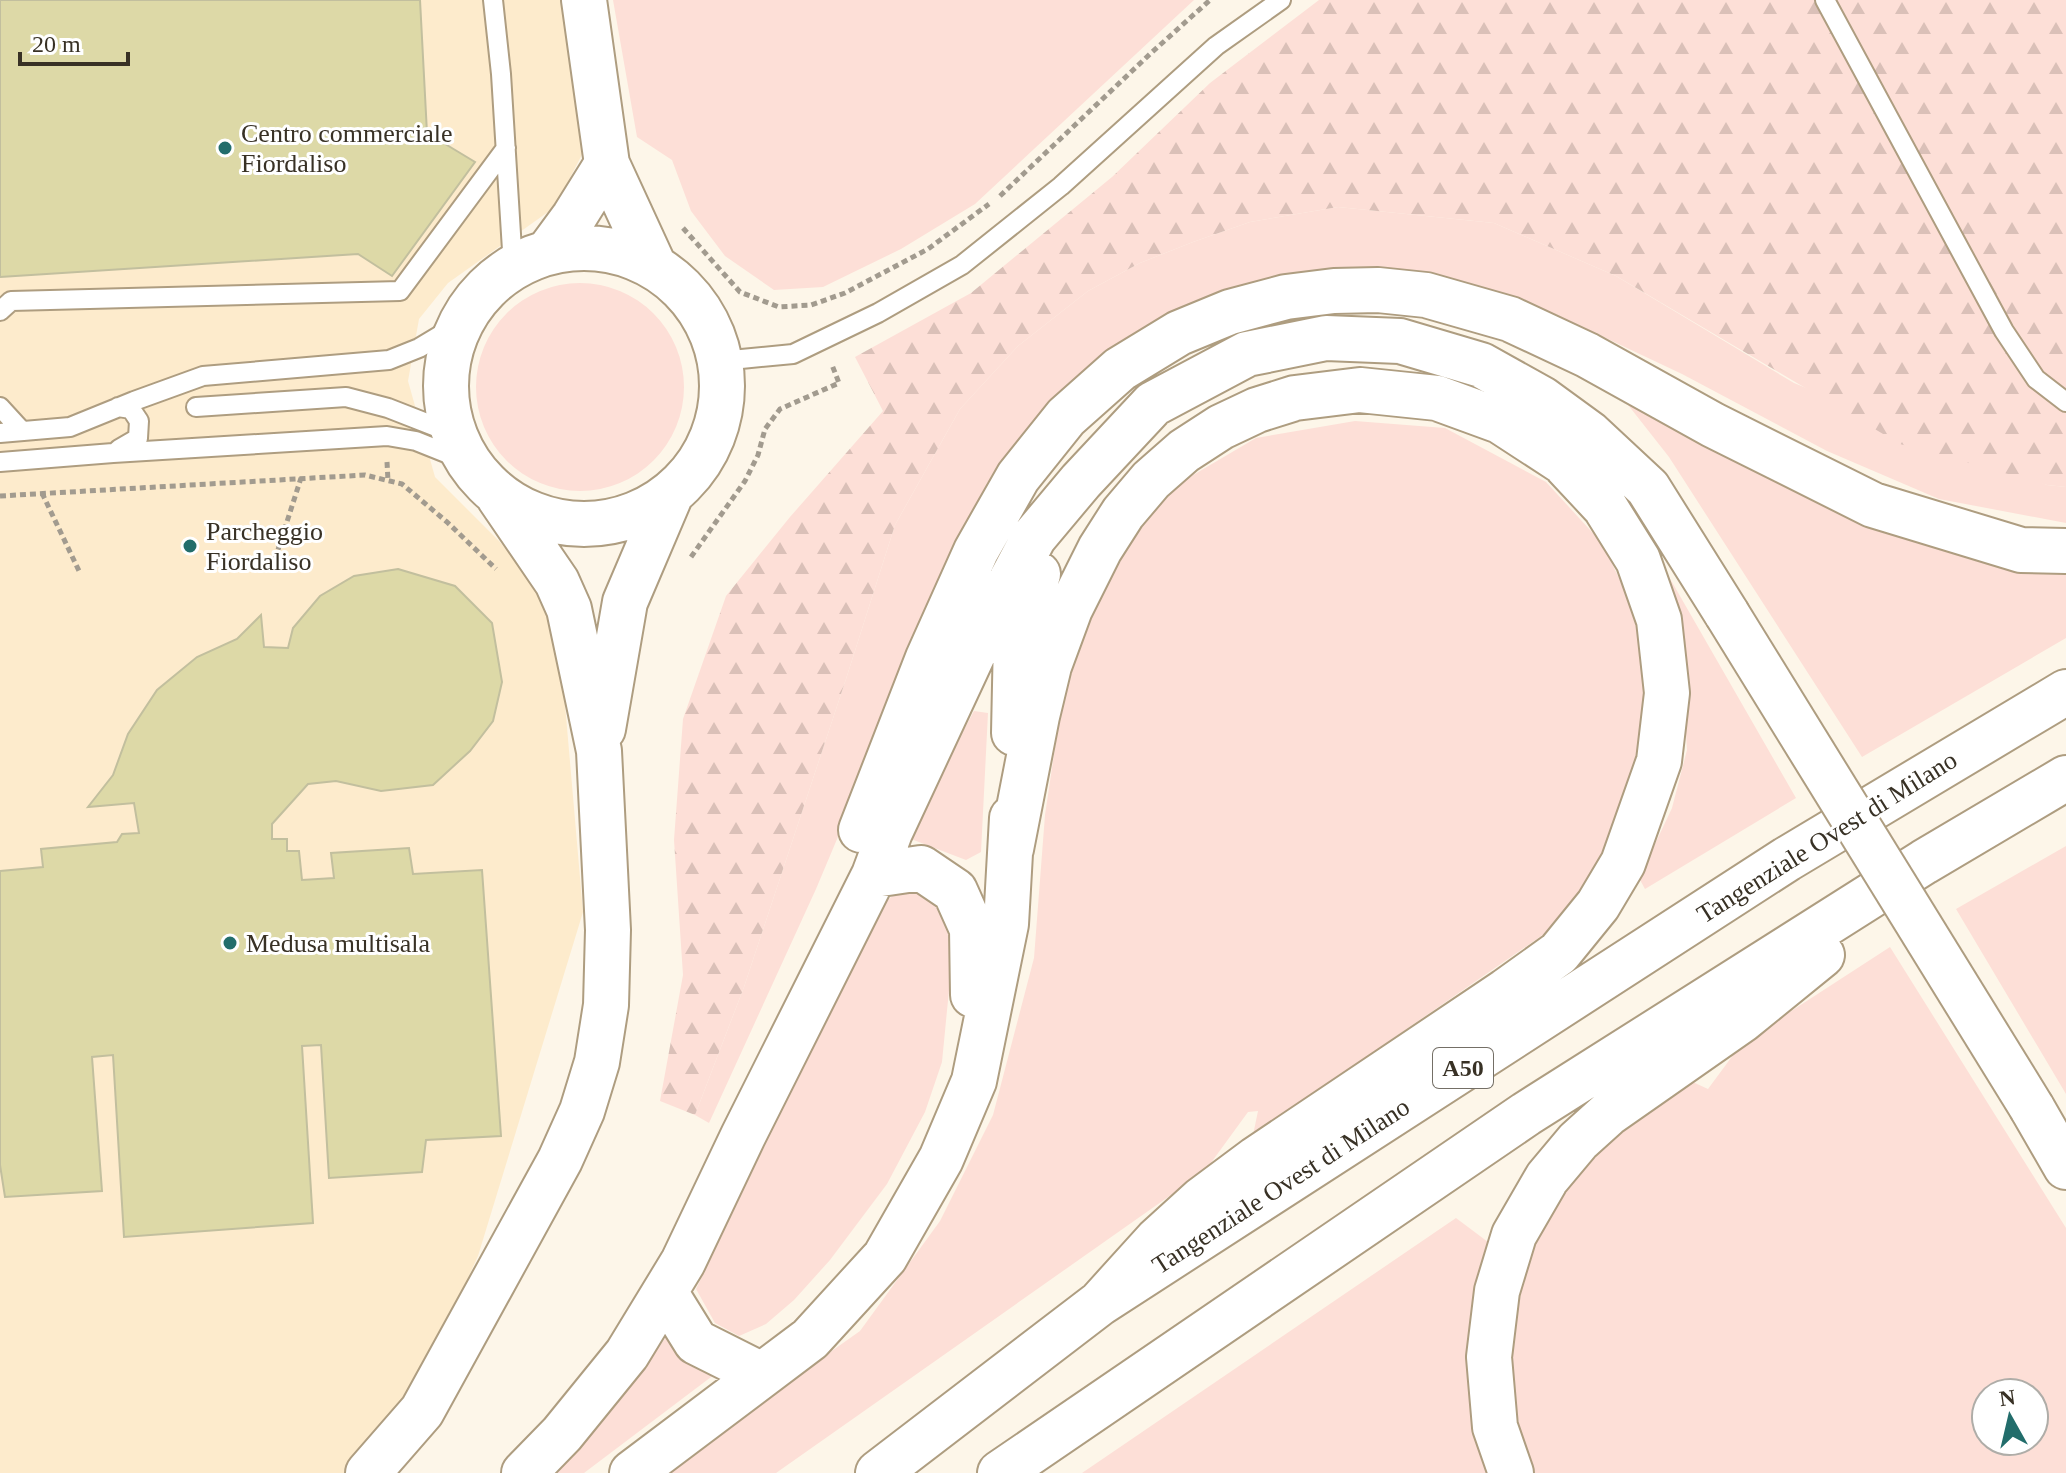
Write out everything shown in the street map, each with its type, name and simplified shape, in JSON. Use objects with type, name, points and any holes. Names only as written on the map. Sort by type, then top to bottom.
[{"type":"main road","points":[[584,0],[607,164],[654,266]]},
{"type":"main road","points":[[368,1473],[422,1411],[560,1160],[582,1111],[597,1062],[606,1005],[608,930],[599,751],[569,609],[557,582],[499,497],[481,480],[459,447],[444,397],[447,359],[459,324],[482,291],[531,259],[574,217],[607,164]]},
{"type":"main road","points":[[499,497],[540,518],[586,525],[631,517],[671,494],[697,468],[715,435],[723,398],[721,361],[708,323],[685,291],[654,266],[621,252],[585,247],[531,259]]},
{"type":"main road","points":[[743,1136],[928,658],[976,551],[1018,477],[1066,417],[1120,369],[1179,333],[1230,312],[1286,297],[1378,290],[1426,295],[1510,319],[1587,355],[1713,425],[1873,505],[2021,550],[2066,551]]},
{"type":"main road","points":[[524,1473],[562,1434],[627,1354],[683,1262],[874,875],[890,832],[993,613],[1034,537],[1153,404],[1247,354],[1326,338],[1400,341],[1481,365],[1542,399],[1590,434],[1648,488],[2066,1167]]},
{"type":"main road","points":[[1011,849],[1049,666],[1070,609],[1100,549],[1123,513],[1151,480],[1184,451],[1221,427],[1257,410],[1295,398],[1360,390],[1437,398],[1500,421],[1563,462],[1605,507],[1638,560],[1659,620],[1667,693],[1659,761],[1623,863],[1598,905],[1559,953],[1256,1159],[1201,1200],[1157,1240],[1100,1303]]},
{"type":"main road","points":[[632,1473],[810,1339],[885,1257],[941,1159],[974,1081],[1006,924],[1016,638],[1040,566],[1081,481]]},
{"type":"main road","points":[[599,751],[625,602],[671,494]]},
{"type":"main road","name":"Tangenziale Ovest di Milano","points":[[878,1473],[1100,1303],[1787,859],[2066,692]]},
{"type":"main road","points":[[1000,1473],[1526,1114],[1924,862],[2066,778]]},
{"type":"main road","points":[[1511,1473],[1495,1427],[1490,1344],[1497,1291],[1514,1235],[1547,1178],[1578,1141],[1609,1113],[1754,1010],[1813,963],[1924,862]]},
{"type":"main road","points":[[874,875],[921,868],[955,891],[972,929],[974,1081]]},
{"type":"main road","points":[[665,1292],[696,1342],[762,1375]]},
{"type":"lane","points":[[493,0],[506,148],[531,259]]},
{"type":"lane","points":[[721,361],[793,354],[878,313],[962,265],[1061,186],[1216,46],[1281,0]]},
{"type":"lane","points":[[1825,0],[2004,331],[2036,379],[2066,402]]},
{"type":"lane","points":[[0,311],[11,301],[400,291],[506,148]]},
{"type":"lane","points":[[0,433],[70,427],[203,376],[389,360],[419,348],[459,324]]},
{"type":"lane","points":[[196,407],[346,397],[388,408],[459,447]]},
{"type":"lane","points":[[0,407],[22,431]]},
{"type":"lane","points":[[113,453],[138,438],[139,421],[131,409],[118,407]]},
{"type":"lane","points":[[0,462],[387,436],[459,447]]},
{"type":"path","points":[[677,219],[740,292],[779,307],[811,305],[845,293],[928,249],[998,198],[1210,0]]},
{"type":"path","points":[[686,566],[745,481],[758,455],[765,429],[780,409],[839,383]]},
{"type":"path","points":[[0,496],[365,475],[402,484],[500,573]]},
{"type":"path","points":[[275,559],[301,478]]},
{"type":"path","points":[[42,493],[80,573]]},
{"type":"shaded area","points":[[0,0],[570,0],[590,139],[555,207],[448,283],[419,319],[408,381],[435,477],[500,542],[535,586],[559,635],[583,912],[478,1256],[400,1427],[344,1473],[0,1473]]},
{"type":"green space","points":[[613,0],[1194,0],[975,204],[901,249],[823,287],[774,290],[725,256],[691,211],[672,160],[637,137]]},
{"type":"green space","points":[[1319,0],[2066,0],[2066,487],[2047,485],[1900,444],[1616,276],[1494,223],[1338,207],[1250,222],[1140,263],[1088,291],[1018,346],[960,409],[895,525],[744,987],[695,1115],[660,1101],[683,975],[674,840],[683,719],[726,596],[883,411],[855,357],[971,293],[1112,177],[1210,83]]},
{"type":"green space","points":[[1338,207],[1494,223],[1616,276],[1794,383],[2047,485],[2066,487],[2066,523],[1939,499],[1827,451],[1682,374],[1555,314],[1405,272],[1132,339],[1052,400],[987,483],[816,889],[709,1123],[695,1115],[744,987],[895,525],[960,409],[1018,346],[1088,291],[1140,263],[1250,222]]},
{"type":"green space","points":[[580,283],[620,291],[654,313],[676,347],[684,387],[676,427],[654,461],[620,483],[580,491],[540,483],[506,461],[484,427],[476,387],[484,347],[506,313],[540,291]]},
{"type":"green space","points":[[1610,382],[2066,558],[2066,638],[1862,757],[1669,457]]},
{"type":"green space","points":[[1355,421],[1445,428],[1546,482],[1602,543],[1632,605],[1651,683],[1637,781],[1606,857],[1550,930],[1253,1135],[1258,1111],[1248,1112],[1205,1171],[776,1473],[660,1473],[860,1331],[940,1221],[993,1115],[1034,958],[1045,815],[1064,687],[1102,567],[1183,481],[1256,438]]},
{"type":"green space","points":[[1661,563],[1796,798],[1645,889],[1639,878],[1672,808],[1687,750],[1684,698]]},
{"type":"green space","points":[[974,711],[988,713],[981,852],[966,860],[911,839],[933,787]]},
{"type":"green space","points":[[2066,846],[2066,1094],[1956,909]]},
{"type":"green space","points":[[905,887],[938,890],[951,907],[953,949],[942,1062],[925,1112],[887,1184],[830,1260],[794,1300],[766,1324],[739,1336],[715,1323],[696,1289],[860,945],[883,903]]},
{"type":"green space","points":[[1890,947],[2066,1228],[2066,1473],[1535,1473],[1524,1449],[1513,1392],[1510,1330],[1525,1262],[1553,1201],[1612,1132],[1684,1078],[1708,1089],[1742,1043]]},
{"type":"green space","points":[[1456,1218],[1488,1242],[1472,1326],[1491,1473],[1082,1473]]},
{"type":"green space","points":[[673,1328],[719,1371],[584,1473],[549,1473],[636,1377]]},
{"type":"building","name":"Centro commerciale Fiordaliso","points":[[0,0],[420,0],[427,133],[475,162],[392,276],[358,254],[0,277]]},
{"type":"building","points":[[398,569],[455,586],[492,623],[502,682],[493,721],[470,751],[433,785],[381,791],[336,781],[308,784],[272,824],[272,839],[287,839],[287,851],[299,851],[302,880],[334,878],[331,853],[409,848],[413,874],[482,870],[501,1136],[426,1140],[422,1172],[329,1178],[321,1045],[302,1046],[313,1223],[124,1237],[113,1055],[92,1057],[102,1191],[5,1197],[0,1165],[0,871],[43,867],[41,849],[117,842],[122,834],[139,833],[134,803],[88,807],[113,775],[128,734],[157,690],[197,657],[237,639],[261,615],[264,647],[288,648],[293,628],[320,596],[354,576]]},
{"type":"place","name":"Centro commerciale Fiordaliso","points":[[225,148]]},
{"type":"place","name":"Parcheggio Fiordaliso","points":[[190,546]]},
{"type":"place","name":"Medusa multisala","points":[[230,943]]}]
